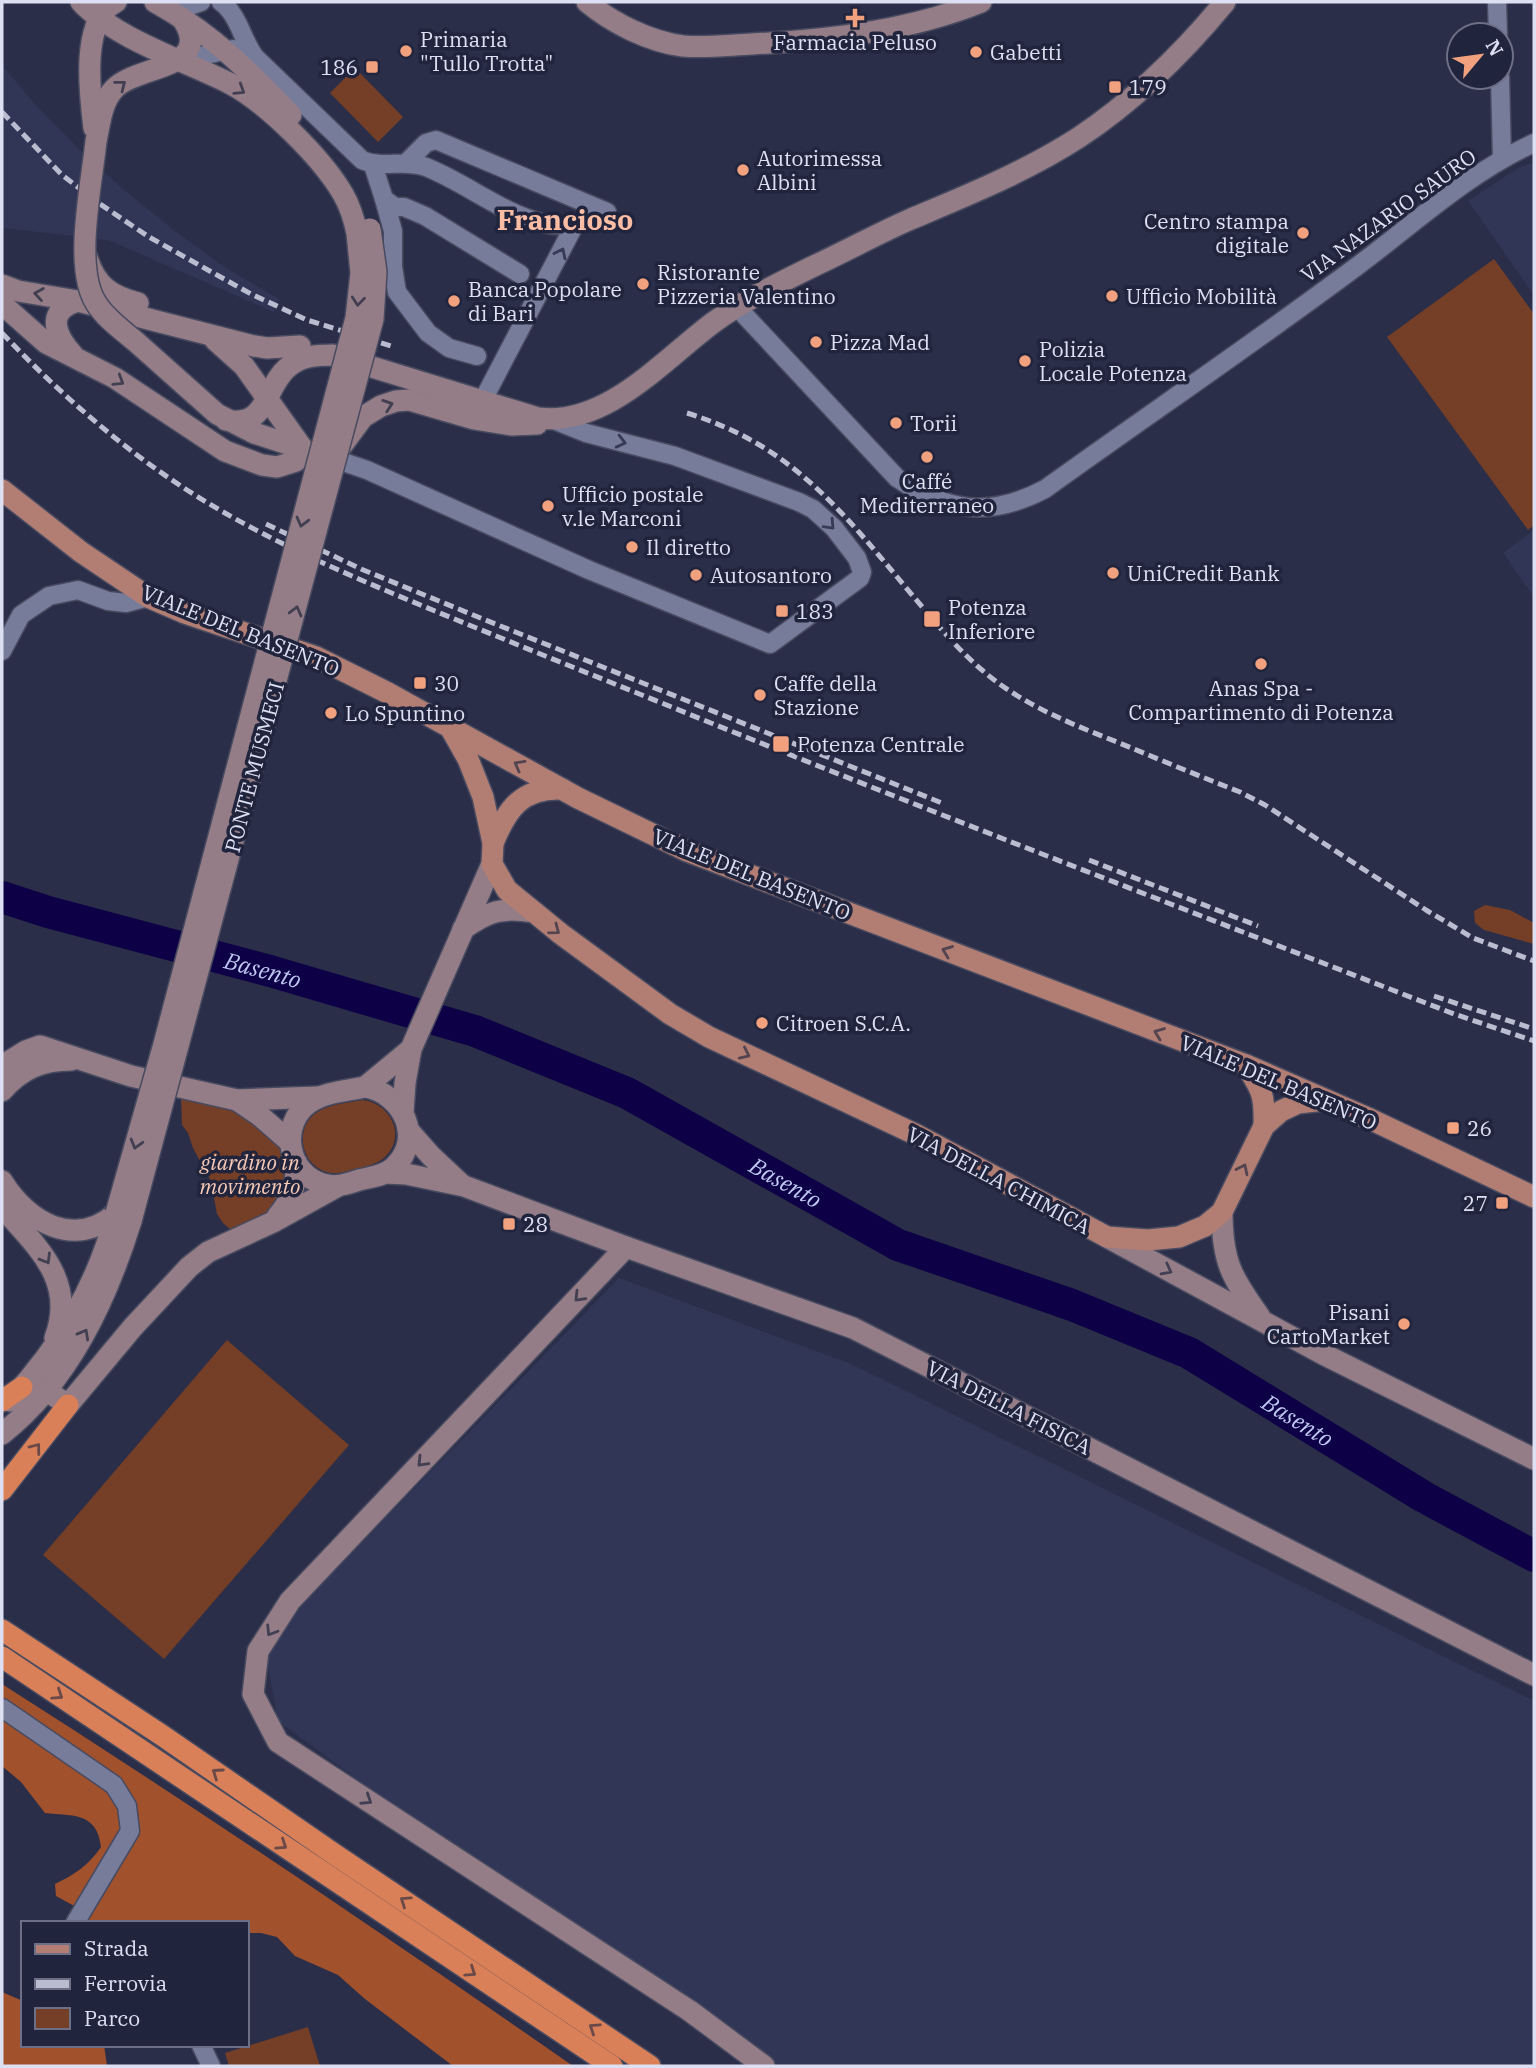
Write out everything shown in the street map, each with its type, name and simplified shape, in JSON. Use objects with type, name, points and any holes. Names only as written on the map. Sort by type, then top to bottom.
[{"type":"highway","points":[[2,1401],[22,1387]]},
{"type":"highway","points":[[2,1490],[68,1405]]},
{"type":"highway","points":[[2,1622],[34,1651]]},
{"type":"highway","points":[[2,1630],[650,2066]]},
{"type":"highway","points":[[2,1657],[612,2066]]},
{"type":"main road","name":"VIALE DEL BASENTO","points":[[2,490],[81,552],[148,597],[186,613],[316,657],[562,789],[687,851],[1246,1065],[1534,1197]]},
{"type":"main road","points":[[450,727],[475,775],[483,797],[492,853]]},
{"type":"main road","points":[[492,853],[507,814],[517,803],[544,788],[562,789]]},
{"type":"main road","name":"VIA DELLA CHIMICA","points":[[492,853],[507,890],[670,1014],[709,1037],[916,1135],[1107,1237]]},
{"type":"main road","points":[[1246,1065],[1261,1088],[1265,1102],[1264,1126]]},
{"type":"main road","points":[[1107,1237],[1148,1240],[1179,1237],[1205,1226],[1222,1212],[1264,1126],[1281,1111],[1298,1103],[1327,1100]]},
{"type":"street","points":[[80,2],[98,18],[247,94],[285,127],[336,181],[364,231]]},
{"type":"street","points":[[96,141],[90,100],[92,42],[103,9],[116,2]]},
{"type":"street","points":[[168,9],[184,8],[201,2]]},
{"type":"street","points":[[221,2],[234,15],[245,43],[256,57],[362,160],[373,164],[406,163],[425,167],[496,205],[543,223],[575,226],[483,400]]},
{"type":"street","points":[[587,2],[624,26],[654,38],[683,46],[711,46],[813,41],[936,17],[981,2]]},
{"type":"street","points":[[345,457],[363,417],[396,401],[409,400],[474,419],[511,425],[556,421],[591,410],[631,388],[736,306],[909,221],[1006,178],[1056,151],[1107,116],[1160,72],[1225,2]]},
{"type":"street","points":[[1497,2],[1498,21]]},
{"type":"street","points":[[168,9],[190,32],[191,40],[187,53],[178,61]]},
{"type":"street","points":[[168,9],[227,50],[341,167],[358,193],[367,215],[364,231]]},
{"type":"street","points":[[85,246],[95,277],[114,296],[333,355],[538,418],[556,421],[586,433],[676,456],[799,502],[813,509],[834,528],[857,558],[863,572],[860,578],[770,645],[589,570],[345,457],[303,449],[254,433],[209,408],[101,311],[94,301],[87,279],[85,246],[96,141],[103,108],[113,90],[129,78],[178,61],[227,50],[242,49],[256,57]]},
{"type":"street","points":[[1500,91],[1502,159]]},
{"type":"street","points":[[406,163],[426,143],[436,140],[607,212]]},
{"type":"street","name":"VIA NAZARIO SAURO","points":[[736,306],[897,478],[918,492],[976,510],[1011,503],[1045,489],[1355,268],[1446,198],[1502,159],[1534,143]]},
{"type":"street","points":[[373,164],[393,231],[393,267],[397,292],[428,333],[449,348],[477,356]]},
{"type":"street","points":[[384,199],[395,207],[404,207],[425,216],[520,274]]},
{"type":"street","name":"PONTE MUSMECI","points":[[124,1217],[345,457],[373,319],[376,272],[364,231]]},
{"type":"street","name":"PONTE MUSMECI","points":[[124,1217],[164,1044],[356,318],[364,231]]},
{"type":"street","points":[[2,285],[18,291],[78,301],[267,348],[300,346]]},
{"type":"street","points":[[74,356],[60,338],[56,324],[64,306],[78,301]]},
{"type":"street","points":[[2,304],[46,344],[115,378],[238,458],[278,467],[296,461],[303,449]]},
{"type":"street","points":[[203,333],[232,353],[303,449]]},
{"type":"street","points":[[230,420],[248,419],[258,412],[288,367],[301,359],[333,355]]},
{"type":"street","points":[[230,420],[244,416],[251,401],[253,389],[249,373]]},
{"type":"street","points":[[278,379],[275,401],[282,420]]},
{"type":"street","points":[[2,651],[21,615],[48,596],[78,590],[108,601],[126,603],[148,597]]},
{"type":"street","points":[[386,1173],[400,1159],[408,1141],[405,1083],[411,1049],[492,853]]},
{"type":"street","points":[[461,930],[483,915],[507,908],[533,912]]},
{"type":"street","points":[[2,1066],[40,1046],[131,1076],[237,1100],[318,1097],[365,1087],[383,1092],[430,1156],[464,1186]]},
{"type":"street","points":[[365,1087],[411,1049]]},
{"type":"street","points":[[2,1091],[20,1073],[32,1067],[57,1060],[84,1061]]},
{"type":"street","points":[[273,1222],[287,1205],[297,1178],[290,1133],[297,1115],[318,1097]]},
{"type":"street","points":[[237,1100],[259,1115],[293,1152],[301,1170],[317,1182],[338,1186]]},
{"type":"street","points":[[47,1391],[68,1405],[133,1327],[188,1267],[208,1252],[273,1222],[338,1186],[386,1173],[406,1174],[464,1186]]},
{"type":"street","points":[[2,1181],[25,1209],[56,1228],[68,1231],[89,1229],[108,1220],[124,1217]]},
{"type":"street","name":"VIA DELLA FISICA","points":[[464,1186],[853,1328],[1534,1675]]},
{"type":"street","points":[[2,1207],[42,1251],[50,1263],[59,1290],[58,1326],[44,1360]]},
{"type":"street","points":[[1222,1212],[1222,1240],[1228,1267],[1241,1291],[1264,1322]]},
{"type":"street","points":[[2,1409],[68,1328],[124,1217]]},
{"type":"street","points":[[2,1434],[47,1391],[82,1339],[121,1254],[124,1217]]},
{"type":"street","name":"VIA DELLA CHIMICA","points":[[1107,1237],[1323,1354],[1534,1459]]},
{"type":"street","points":[[626,1247],[290,1601],[258,1651],[253,1694],[278,1741],[690,2011],[764,2066]]},
{"type":"street","points":[[2,1708],[114,1785],[127,1806],[130,1831],[76,1921]]},
{"type":"street","points":[[202,2047],[211,2066]]},
{"type":"shaded area","points":[[2,65],[32,101],[124,190],[223,266],[279,299],[274,312],[108,240],[2,228]]},
{"type":"shaded area","points":[[1534,162],[1534,295],[1468,201],[1518,168]]},
{"type":"shaded area","points":[[1534,530],[1534,597],[1503,553]]},
{"type":"shaded area","points":[[619,1278],[851,1364],[1534,1701],[1534,2066],[746,2066],[278,1721],[264,1643]]},
{"type":"shaded area","points":[[2,1684],[289,1872],[573,2066],[453,2066],[338,1975],[295,1956],[277,1937],[248,1933],[248,1921],[89,1921],[87,1913],[56,1896],[55,1884],[75,1873],[101,1847],[95,1827],[82,1818],[45,1813],[21,1782],[2,1766]]},
{"type":"shaded area","points":[[2,1992],[21,2000],[21,2047],[104,2047],[107,2066],[2,2066]]},
{"type":"green space","points":[[355,68],[403,117],[378,142],[330,93]]},
{"type":"green space","points":[[1494,259],[1534,314],[1534,525],[1528,530],[1387,337]]},
{"type":"green space","points":[[1485,905],[1510,910],[1534,923],[1534,944],[1484,930],[1475,923],[1474,911]]},
{"type":"green space","name":"giardino in movimento","points":[[181,1097],[241,1113],[281,1148],[286,1157],[289,1184],[267,1215],[231,1230],[223,1223],[217,1214],[211,1181],[182,1125]]},
{"type":"green space","points":[[363,1100],[381,1108],[393,1123],[395,1141],[391,1150],[381,1160],[354,1170],[332,1173],[314,1165],[304,1148],[303,1139],[309,1120],[326,1108]]},
{"type":"green space","points":[[227,1340],[349,1445],[164,1659],[43,1555]]},
{"type":"green space","points":[[308,2027],[320,2066],[229,2066],[225,2053]]},
{"type":"waterway","name":"Basento","points":[[2,897],[475,1031],[627,1093],[898,1245],[1072,1305],[1189,1353],[1424,1497],[1534,1556]]},
{"type":"railway","points":[[2,112],[62,175],[149,237],[251,294],[307,320],[394,347]]},
{"type":"railway","points":[[2,333],[67,397],[137,455],[217,508],[308,556],[469,625],[892,795],[1454,1014],[1534,1041]]},
{"type":"railway","points":[[687,413],[725,427],[758,444],[814,486],[864,537],[955,644],[982,670],[1013,693],[1063,720],[1240,792],[1265,805],[1473,938],[1534,961]]},
{"type":"railway","points":[[266,524],[361,569],[942,803]]},
{"type":"railway","points":[[1089,860],[1258,926]]},
{"type":"railway","points":[[1434,996],[1534,1029]]},
{"type":"place","name":"Farmacia Peluso","points":[[855,18]]},
{"type":"place","name":"Primaria \"Tullo Trotta\"","points":[[406,51]]},
{"type":"place","name":"Gabetti","points":[[976,52]]},
{"type":"place","name":"186","points":[[372,67]]},
{"type":"place","name":"179","points":[[1115,87]]},
{"type":"place","name":"Autorimessa Albini","points":[[743,170]]},
{"type":"place","name":"Centro stampa digitale","points":[[1303,233]]},
{"type":"place","name":"Ristorante Pizzeria Valentino","points":[[643,284]]},
{"type":"place","name":"Ufficio Mobilità","points":[[1112,296]]},
{"type":"place","name":"Banca Popolare di Bari","points":[[454,301]]},
{"type":"place","name":"Pizza Mad","points":[[816,342]]},
{"type":"place","name":"Polizia Locale Potenza","points":[[1025,361]]},
{"type":"place","name":"Torii","points":[[896,423]]},
{"type":"place","name":"Caffé Mediterraneo","points":[[927,457]]},
{"type":"place","name":"Ufficio postale v.le Marconi","points":[[548,506]]},
{"type":"place","name":"Il diretto","points":[[632,547]]},
{"type":"place","name":"UniCredit Bank","points":[[1113,573]]},
{"type":"place","name":"Autosantoro","points":[[696,575]]},
{"type":"place","name":"183","points":[[782,611]]},
{"type":"place","name":"Potenza Inferiore","points":[[932,619]]},
{"type":"place","name":"Anas Spa - Compartimento di Potenza","points":[[1261,664]]},
{"type":"place","name":"30","points":[[420,683]]},
{"type":"place","name":"Caffe della Stazione","points":[[760,695]]},
{"type":"place","name":"Lo Spuntino","points":[[331,713]]},
{"type":"place","name":"Potenza Centrale","points":[[781,744]]},
{"type":"place","name":"Citroen S.C.A.","points":[[762,1023]]},
{"type":"place","name":"26","points":[[1453,1128]]},
{"type":"place","name":"27","points":[[1502,1203]]},
{"type":"place","name":"28","points":[[509,1224]]},
{"type":"place","name":"Pisani CartoMarket","points":[[1404,1324]]},
{"type":"district","name":"Francioso","points":[[565,219]]}]
